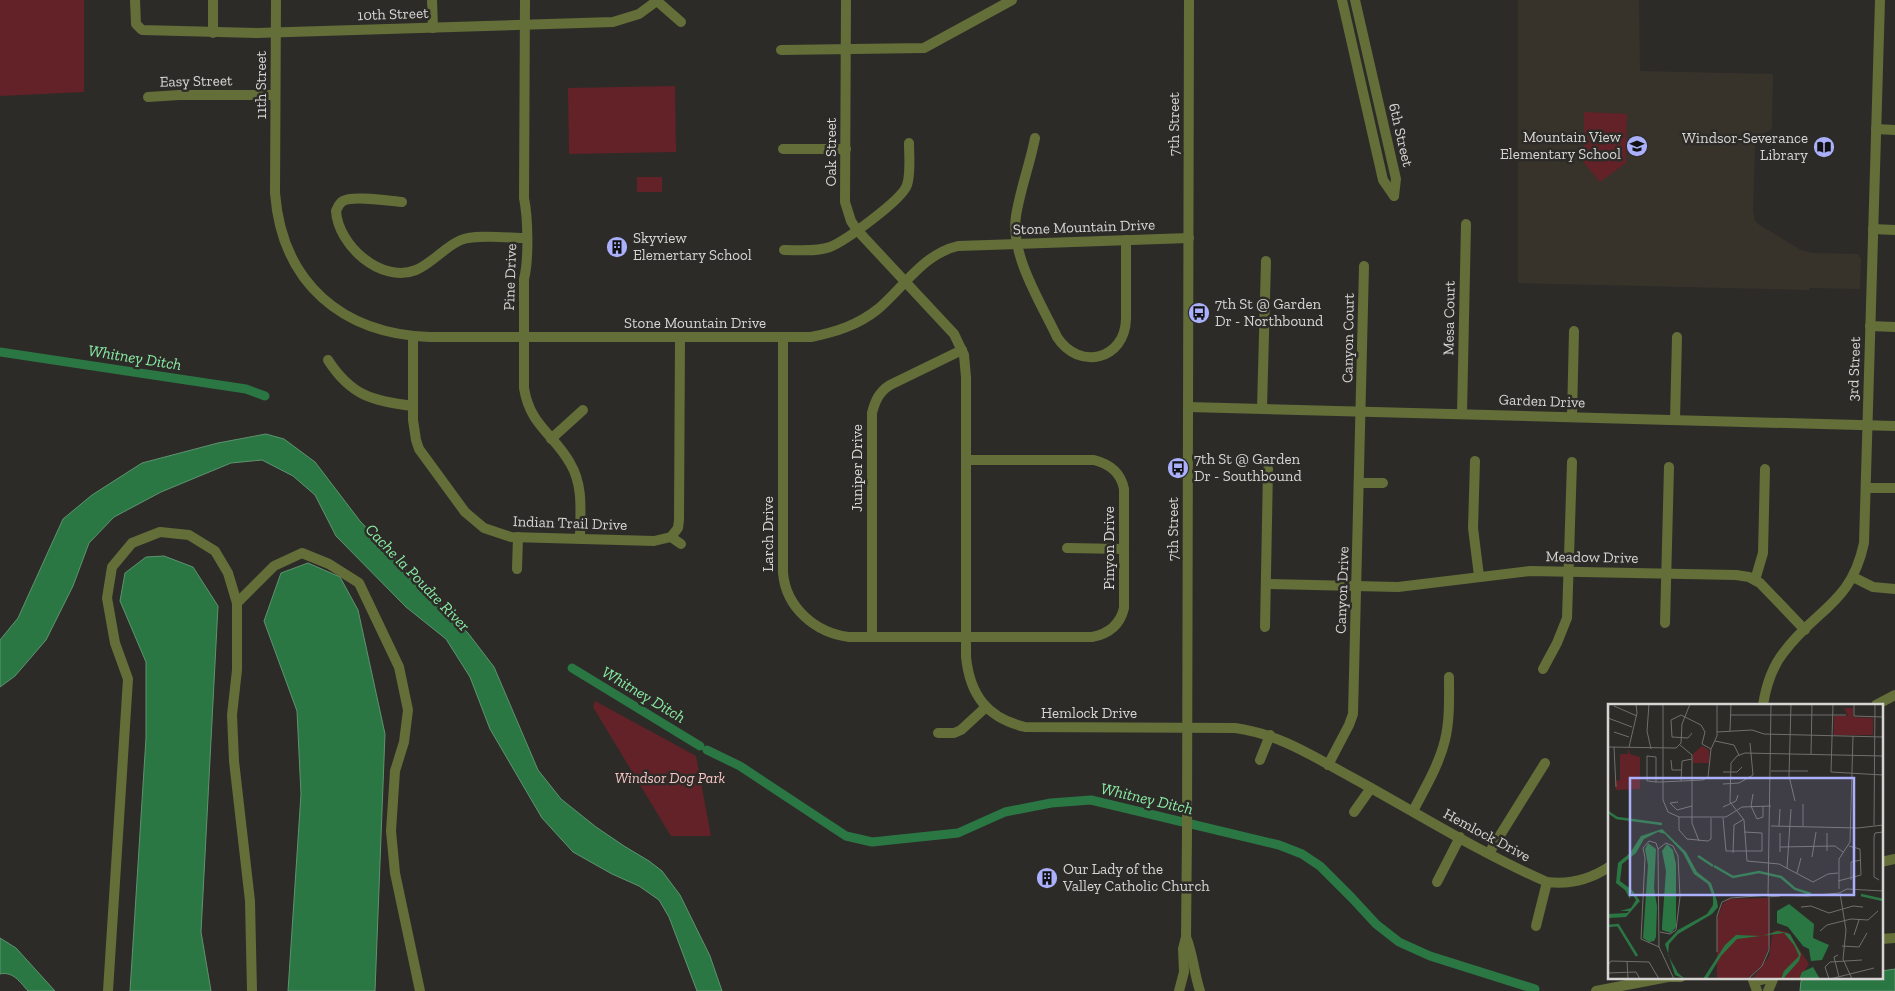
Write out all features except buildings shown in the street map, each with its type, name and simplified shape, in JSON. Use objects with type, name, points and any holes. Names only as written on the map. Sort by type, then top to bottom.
[{"type":"street","points":[[132,37],[139,28],[136,24],[135,0]]},
{"type":"street","points":[[213,0],[213,33]]},
{"type":"street","name":"11th Street","points":[[275,169],[276,0]]},
{"type":"street","points":[[432,0],[432,28]]},
{"type":"street","name":"Pine Drive","points":[[525,0],[524,198],[526,208],[526,269],[524,280],[524,379],[526,398],[535,420],[570,462],[578,484],[580,539]]},
{"type":"street","name":"Oak Street","points":[[846,0],[845,202],[856,230],[905,282]]},
{"type":"street","points":[[781,50],[924,48],[1012,0]]},
{"type":"street","name":"7th Street","points":[[1180,991],[1184,972],[1183,949],[1186,937],[1188,729],[1189,0]]},
{"type":"street","name":"6th Street","points":[[1342,0],[1383,180],[1394,196],[1396,179],[1355,0]]},
{"type":"street","name":"3rd Street","points":[[1763,704],[1767,686],[1777,662],[1792,642],[1835,602],[1853,577],[1861,558],[1864,542],[1880,0]]},
{"type":"street","points":[[658,1],[680,22]]},
{"type":"street","name":"10th Street","points":[[139,28],[147,31],[276,33],[613,22],[639,14],[658,1]]},
{"type":"street","name":"Easy Street","points":[[148,97],[179,95],[276,95]]},
{"type":"street","points":[[1876,129],[1895,130]]},
{"type":"street","points":[[1035,138],[1016,216],[1018,244],[1022,261],[1057,337],[1066,349],[1074,354],[1087,358],[1113,351],[1118,346],[1126,329],[1126,240]]},
{"type":"street","points":[[784,250],[820,249],[832,246],[896,200],[903,193],[908,183],[909,143]]},
{"type":"street","points":[[783,149],[846,150]]},
{"type":"street","name":"Stone Mountain Drive","points":[[275,169],[279,225],[289,252],[305,280],[318,294],[347,316],[380,330],[413,336],[783,338],[811,336],[845,328],[878,308],[930,259],[949,248],[958,246],[1189,238]]},
{"type":"street","points":[[402,202],[375,199],[345,200],[340,203],[336,211],[343,233],[355,250],[373,265],[391,272],[401,273],[415,270],[433,260],[453,244],[469,238],[526,238]]},
{"type":"street","name":"Mesa Court","points":[[1462,414],[1466,224]]},
{"type":"street","points":[[1873,229],[1895,230]]},
{"type":"street","points":[[1262,408],[1266,261]]},
{"type":"street","name":"Canyon Court","points":[[1362,410],[1364,266]]},
{"type":"street","name":"Hemlock Drive","points":[[905,282],[954,334],[962,350],[966,377],[966,657],[969,678],[973,689],[986,707],[1002,719],[1025,727],[1235,728],[1253,730],[1270,735],[1300,749],[1489,853],[1546,882],[1556,884],[1581,881],[1599,874],[1608,868]]},
{"type":"street","points":[[1870,326],[1895,327]]},
{"type":"street","points":[[1572,417],[1574,331]]},
{"type":"street","name":"Indian Trail Drive","points":[[413,336],[413,429],[419,449],[459,505],[477,523],[495,533],[518,537],[654,541],[671,537]]},
{"type":"street","points":[[1675,420],[1676,336]]},
{"type":"street","points":[[680,338],[679,520],[678,528],[671,537],[681,544]]},
{"type":"street","name":"Larch Drive","points":[[783,338],[783,573],[786,588],[796,606],[803,616],[820,628],[839,636],[966,637]]},
{"type":"street","name":"Juniper Drive","points":[[872,637],[872,413],[874,402],[883,389],[962,350]]},
{"type":"street","points":[[328,360],[346,384],[366,397],[385,403],[413,406]]},
{"type":"street","name":"Garden Drive","points":[[1188,406],[1895,426]]},
{"type":"street","points":[[551,439],[583,410]]},
{"type":"street","name":"Canyon Drive","points":[[1328,765],[1353,714],[1362,410]]},
{"type":"street","name":"Pinyon Drive","points":[[966,460],[1094,460],[1106,464],[1120,476],[1123,484],[1124,548],[1123,613],[1116,625],[1108,632],[1092,637],[966,637]]},
{"type":"street","points":[[1475,461],[1473,528],[1479,576]]},
{"type":"street","points":[[1543,669],[1557,643],[1566,618],[1572,462]]},
{"type":"street","points":[[1665,623],[1669,467]]},
{"type":"street","points":[[1265,627],[1268,469]]},
{"type":"street","points":[[1765,469],[1763,553],[1756,580],[1774,596],[1805,630]]},
{"type":"street","points":[[1360,483],[1382,483]]},
{"type":"street","points":[[1866,488],[1895,488]]},
{"type":"street","points":[[108,991],[128,679],[115,643],[107,598],[112,567],[132,542],[160,532],[189,535],[215,551],[228,573],[237,603],[237,670],[232,715],[234,761],[250,901],[252,991]]},
{"type":"street","points":[[517,569],[518,537]]},
{"type":"street","points":[[1067,548],[1124,548]]},
{"type":"street","points":[[237,603],[274,566],[302,553],[329,564],[359,582],[399,666],[408,710],[404,742],[395,771],[391,831],[395,873],[420,991]]},
{"type":"street","name":"Meadow Drive","points":[[1266,584],[1398,587],[1530,570],[1736,575],[1756,580]]},
{"type":"street","points":[[1853,577],[1873,587],[1895,589]]},
{"type":"street","points":[[1413,811],[1443,749],[1448,716],[1449,677]]},
{"type":"street","points":[[1878,704],[1895,695]]},
{"type":"street","points":[[938,733],[958,732],[986,707]]},
{"type":"street","points":[[1260,760],[1270,735]]},
{"type":"street","points":[[1489,853],[1545,763]]},
{"type":"street","points":[[1354,812],[1370,788]]},
{"type":"street","points":[[1436,882],[1460,837]]},
{"type":"street","points":[[1882,862],[1895,860]]},
{"type":"street","points":[[1536,926],[1546,882]]},
{"type":"street","name":"7th Street","points":[[1186,937],[1191,950],[1199,991]]},
{"type":"street","points":[[1882,939],[1895,938]]},
{"type":"street","points":[[1596,991],[1663,978]]},
{"type":"street","points":[[1753,978],[1757,991]]},
{"type":"street","points":[[1756,978],[1761,980],[1769,978]]},
{"type":"street","points":[[1768,991],[1773,978]]},
{"type":"street","points":[[1180,991],[1188,989],[1199,991]]},
{"type":"shaded area","name":"Mountain View Elementary School","points":[[1518,0],[1639,0],[1640,71],[1773,74],[1772,129],[1759,136],[1755,143],[1753,212],[1755,220],[1758,224],[1801,250],[1812,253],[1858,254],[1861,259],[1860,289],[1809,288],[1809,290],[1518,283]]},
{"type":"shaded area","points":[[266,434],[284,439],[315,462],[360,521],[468,633],[494,667],[538,770],[561,799],[596,827],[662,871],[680,895],[710,956],[722,991],[697,991],[669,917],[659,900],[639,886],[612,874],[573,852],[542,818],[490,729],[470,677],[446,639],[406,607],[336,536],[315,495],[293,476],[262,460],[231,463],[161,492],[114,517],[89,543],[73,586],[46,640],[15,676],[0,687],[0,640],[18,618],[63,519],[92,495],[142,463],[218,443]]},
{"type":"shaded area","points":[[164,556],[193,567],[218,606],[201,932],[211,991],[130,991],[146,738],[146,662],[120,601],[125,573],[146,557]]},
{"type":"shaded area","points":[[308,563],[340,577],[358,610],[385,734],[375,991],[288,991],[301,794],[297,711],[264,621],[281,573]]},
{"type":"shaded area","points":[[0,938],[16,948],[55,991],[28,991],[9,974],[0,974]]},
{"type":"shaded area","points":[[1895,969],[1895,991],[1800,991],[1801,981],[1805,978],[1882,978],[1882,971]]},
{"type":"green space","points":[[0,0],[84,0],[84,92],[0,96]]},
{"type":"green space","points":[[675,86],[676,152],[569,154],[568,88]]},
{"type":"green space","points":[[1584,112],[1627,114],[1626,163],[1600,182],[1584,163]]},
{"type":"green space","points":[[637,177],[662,177],[662,192],[637,192]]},
{"type":"green space","name":"Windsor Dog Park","points":[[595,701],[696,756],[711,836],[671,836],[593,707]]},
{"type":"waterway","name":"Whitney Ditch","points":[[0,352],[246,389],[265,396]]},
{"type":"waterway","name":"Whitney Ditch","points":[[572,668],[700,746]]},
{"type":"waterway","name":"Whitney Ditch","points":[[707,750],[740,766],[846,836],[872,842],[958,833],[1005,812],[1051,803],[1091,800],[1279,845],[1302,854],[1320,866],[1376,924],[1399,942],[1430,956],[1535,989]]},
{"type":"place","name":"Mountain View Elementary School","points":[[1637,146]]},
{"type":"place","name":"Windsor-Severance Library","points":[[1824,147]]},
{"type":"place","name":"Skyview Elemertary School","points":[[617,247]]},
{"type":"place","name":"7th St @ Garden Dr - Northbound","points":[[1199,313]]},
{"type":"place","name":"7th St @ Garden Dr - Southbound","points":[[1178,468]]},
{"type":"place","name":"Our Lady of the Valley Catholic Church","points":[[1047,878]]},
{"type":"water label","name":"Cache la Poudre River","points":[[418,577]]}]
